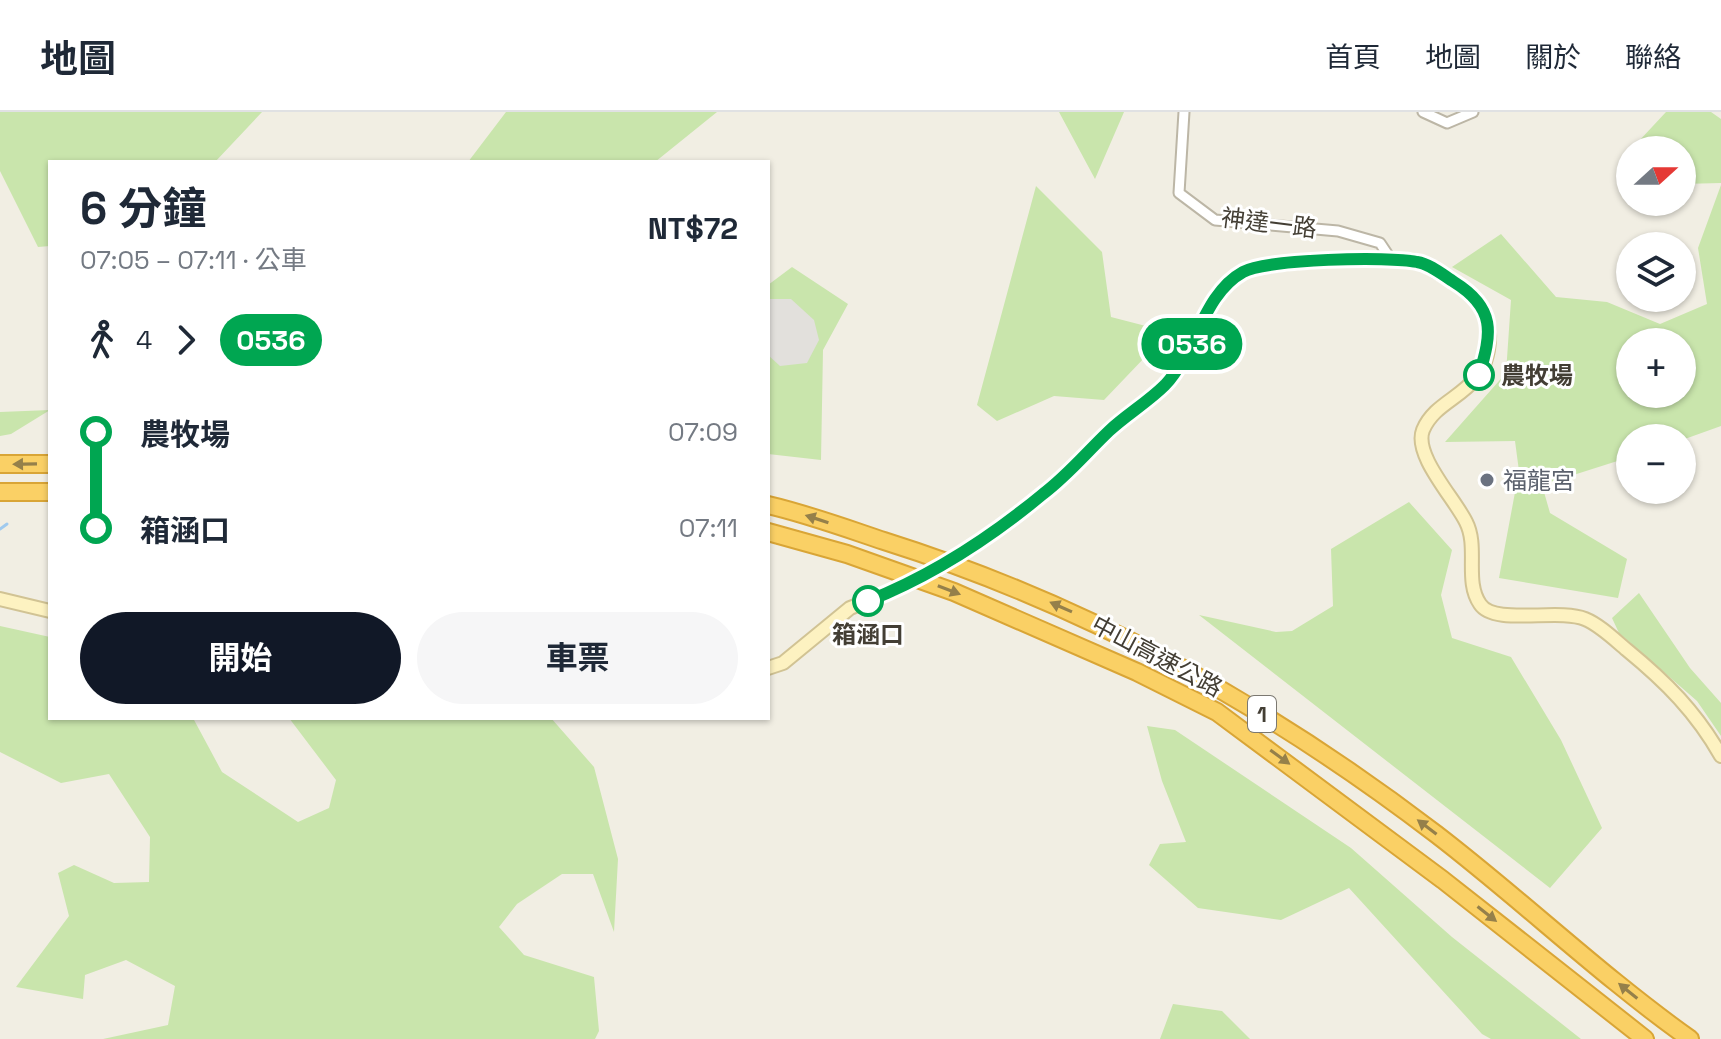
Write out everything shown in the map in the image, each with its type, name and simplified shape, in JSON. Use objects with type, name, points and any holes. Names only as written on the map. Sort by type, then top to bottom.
[{"type":"highway","points":[[0,464],[48,464]]},
{"type":"highway","points":[[0,492],[48,492]]},
{"type":"highway","name":"中山高速公路","points":[[770,506],[1003,582],[1116,631],[1228,693],[1355,774],[1438,836],[1690,1039]]},
{"type":"highway","name":"中山高速公路","points":[[770,533],[847,554],[954,592],[1137,672],[1217,712],[1419,862],[1645,1039]]},
{"type":"street","name":"神達一路","points":[[1184,112],[1179,193],[1215,220],[1338,231],[1380,243],[1390,258]]},
{"type":"street","points":[[1423,112],[1447,123],[1473,112]]},
{"type":"street","points":[[971,548],[1046,493],[1111,429],[1166,384],[1196,337],[1222,287],[1245,271],[1268,264],[1390,258],[1421,262],[1458,284],[1483,305],[1489,341],[1479,375],[1464,393],[1431,418],[1422,432],[1424,453],[1467,523],[1473,544],[1473,588],[1480,606],[1495,615],[1558,613],[1586,619],[1672,687],[1721,756]]},
{"type":"street","points":[[770,667],[783,663],[850,608],[886,594]]},
{"type":"street","points":[[0,599],[48,611]]},
{"type":"green space","points":[[0,112],[262,112],[217,160],[48,160],[48,246],[38,247],[0,171]]},
{"type":"green space","points":[[506,112],[717,112],[657,160],[470,160]]},
{"type":"green space","points":[[1059,112],[1124,112],[1095,179]]},
{"type":"green space","points":[[1666,112],[1711,112],[1721,119],[1721,183],[1696,184],[1696,136],[1644,136]]},
{"type":"green space","points":[[1721,185],[1721,426],[1696,435],[1696,424],[1616,424],[1616,461],[1542,485],[1550,513],[1627,559],[1618,598],[1499,578],[1519,471],[1515,441],[1445,442],[1506,373],[1511,300],[1452,267],[1501,234],[1556,297],[1607,302],[1616,306],[1616,312],[1631,312],[1660,324],[1688,312],[1696,312],[1696,309],[1707,304],[1698,248]]},
{"type":"green space","points":[[1036,186],[1102,252],[1111,317],[1169,332],[1104,400],[1054,396],[997,421],[977,405]]},
{"type":"green space","points":[[792,267],[848,304],[823,350],[821,460],[770,454],[770,284]]},
{"type":"green space","points":[[48,410],[11,434],[0,436],[0,412]]},
{"type":"green space","points":[[1409,502],[1452,550],[1441,595],[1452,638],[1511,657],[1561,740],[1602,828],[1550,888],[1199,615],[1276,632],[1292,631],[1333,606],[1331,549]]},
{"type":"green space","points":[[1639,593],[1690,668],[1721,703],[1721,736],[1697,701],[1619,633],[1612,618]]},
{"type":"green space","points":[[0,626],[48,637],[48,720],[194,720],[222,772],[298,822],[329,808],[336,780],[291,720],[553,720],[594,767],[618,859],[614,932],[593,874],[562,874],[517,904],[499,927],[524,955],[594,977],[599,1031],[595,1039],[103,1039],[168,1025],[175,986],[126,960],[85,975],[83,999],[16,987],[69,916],[58,873],[74,865],[114,883],[149,882],[150,837],[109,774],[61,783],[0,752]]},
{"type":"green space","points":[[1147,726],[1175,730],[1351,848],[1452,937],[1581,1039],[1491,1039],[1482,1034],[1349,888],[1281,920],[1198,908],[1149,865],[1160,844],[1186,842],[1162,781]]},
{"type":"green space","points":[[1173,1004],[1222,1011],[1250,1039],[1160,1039]]},
{"type":"shaded area","points":[[770,299],[791,299],[814,320],[819,340],[807,363],[780,366],[770,357]]},
{"type":"waterway","points":[[0,529],[7,524]]},
{"type":"tunnel","points":[[886,594],[971,548]]},
{"type":"bus line","name":"0536","points":[[868,601],[971,548],[1046,493],[1111,429],[1166,384],[1196,337],[1222,287],[1245,271],[1268,264],[1390,258],[1421,262],[1458,284],[1483,305],[1489,341],[1479,375]]},
{"type":"place","name":"農牧場","points":[[1479,375]]},
{"type":"place","name":"福龍宮","points":[[1487,480]]},
{"type":"place","name":"箱涵口","points":[[868,601]]}]
